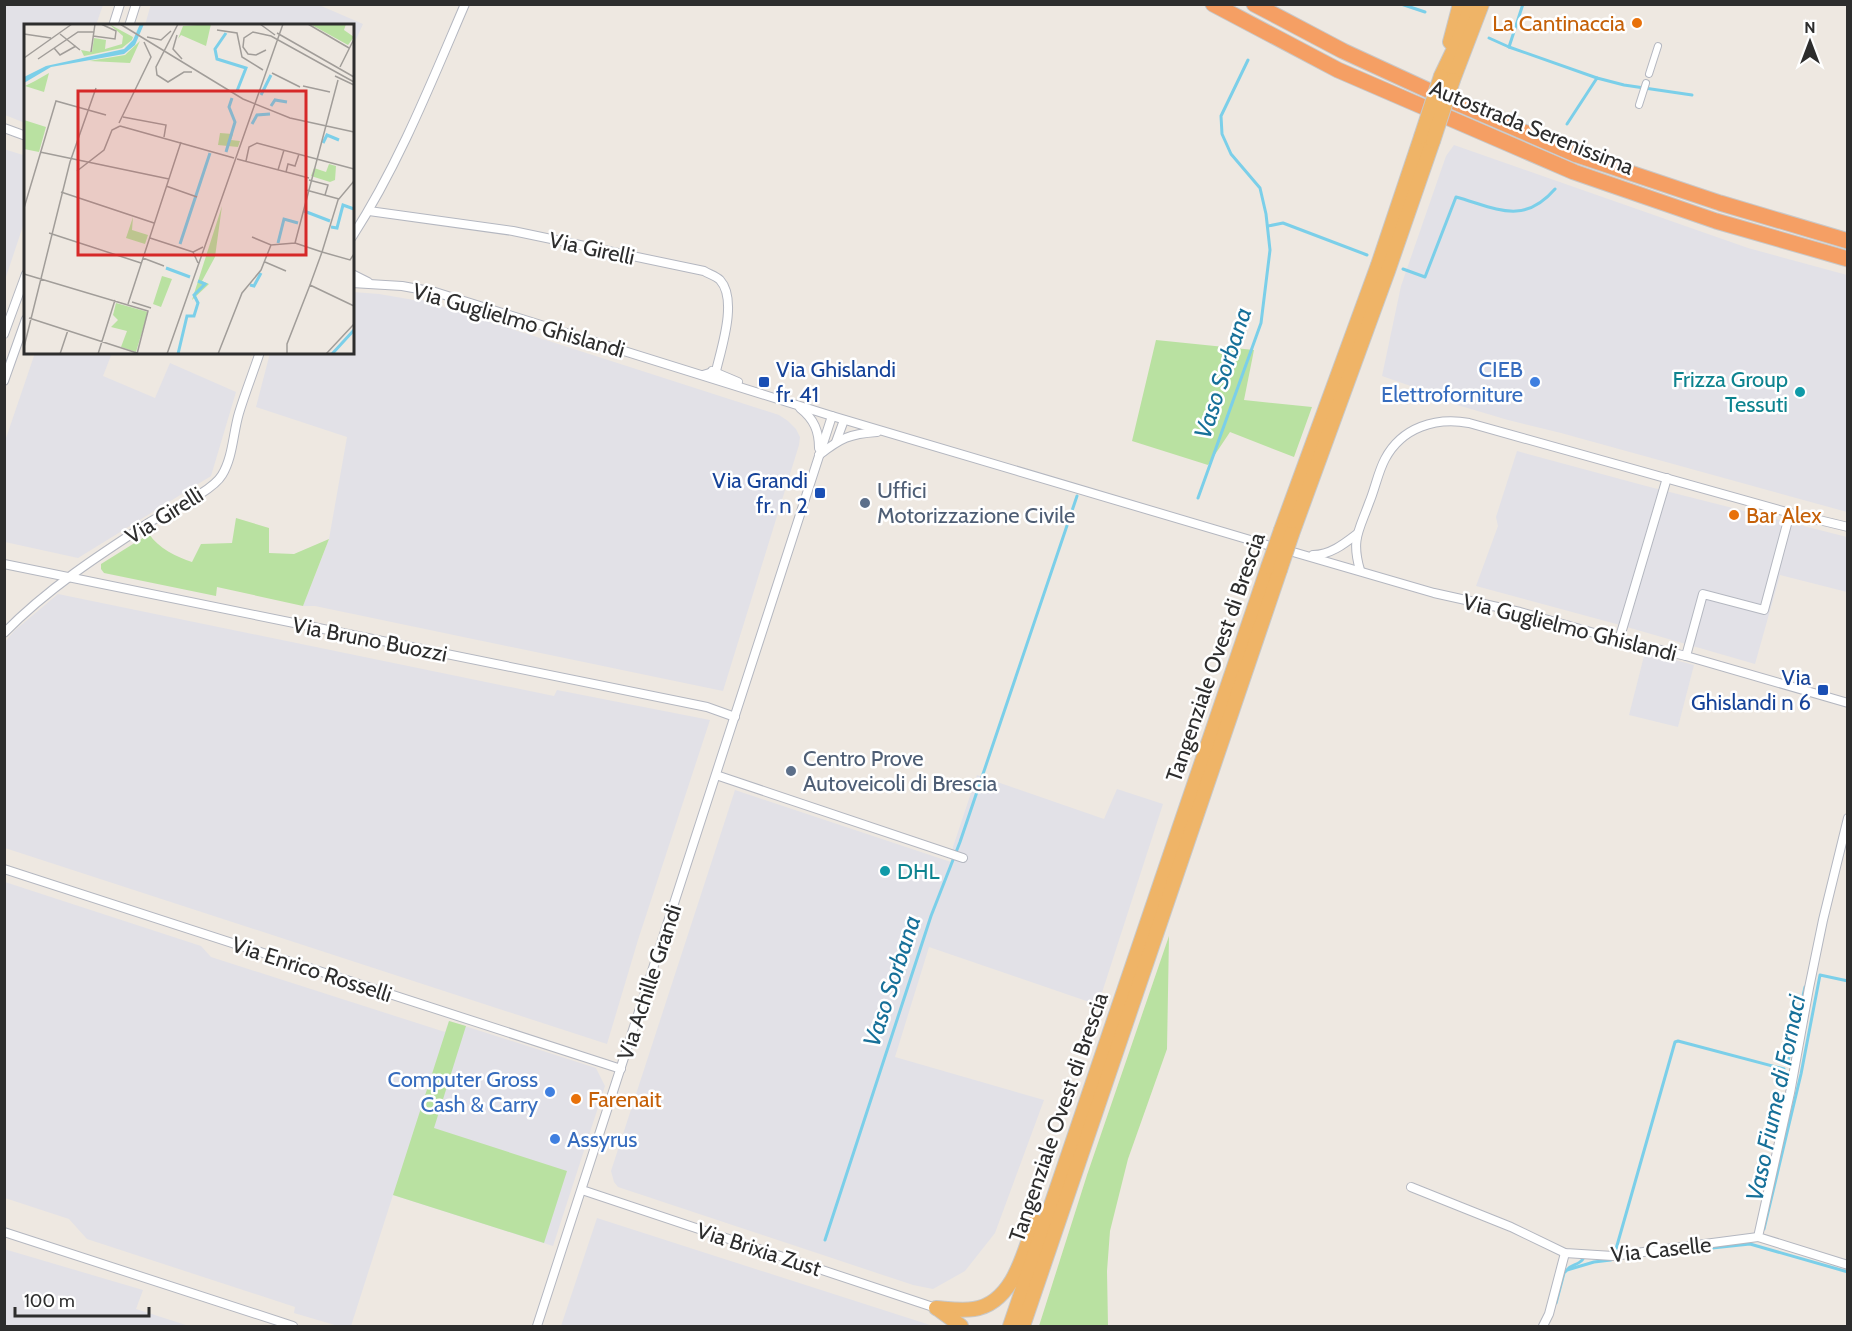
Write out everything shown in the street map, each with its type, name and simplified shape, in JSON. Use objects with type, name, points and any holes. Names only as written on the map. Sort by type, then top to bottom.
[{"type":"highway","name":"Autostrada Serenissima","points":[[1213,4],[1338,70],[1574,172],[1716,221],[1848,259]]},
{"type":"highway","name":"Autostrada Serenissima","points":[[1254,4],[1343,51],[1576,155],[1848,241]]},
{"type":"highway","points":[[1451,75],[1460,4]]},
{"type":"highway","name":"Tangenziale Ovest di Brescia","points":[[1451,75],[1461,34],[1472,4]]},
{"type":"highway","name":"Tangenziale Ovest di Brescia","points":[[1010,1326],[1067,1155],[1287,532],[1378,265],[1451,75],[1482,4]]},
{"type":"highway","points":[[1451,75],[1492,4]]},
{"type":"highway","name":"Tangenziale Ovest di Brescia","points":[[1023,1326],[1274,568]]},
{"type":"highway","points":[[936,1308],[976,1309],[1000,1297],[1019,1267],[1050,1181],[1067,1155]]},
{"type":"highway","points":[[936,1308],[961,1326]]},
{"type":"street","points":[[114,24],[120,4]]},
{"type":"street","points":[[130,24],[136,4]]},
{"type":"street","points":[[354,234],[369,211],[414,121],[465,4]]},
{"type":"street","points":[[1649,74],[1658,46]]},
{"type":"street","points":[[1639,105],[1646,83]]},
{"type":"street","points":[[4,128],[24,135]]},
{"type":"street","name":"Via Girelli","points":[[369,211],[513,231],[704,271],[715,276],[726,290],[728,306],[727,322],[716,371]]},
{"type":"street","name":"Via Guglielmo Ghislandi","points":[[354,275],[371,283]]},
{"type":"street","points":[[4,334],[24,279]]},
{"type":"street","name":"Via Guglielmo Ghislandi","points":[[354,283],[371,283],[435,292],[843,420],[1267,545]]},
{"type":"street","points":[[4,381],[24,325]]},
{"type":"street","name":"Via Girelli","points":[[4,633],[21,616],[68,578],[151,522],[215,484],[223,474],[239,414],[259,354]]},
{"type":"street","name":"Via Guglielmo Ghislandi","points":[[664,364],[716,371],[763,394]]},
{"type":"street","points":[[701,375],[716,371]]},
{"type":"street","name":"Via Achille Grandi","points":[[794,405],[811,417],[818,432],[819,455]]},
{"type":"street","name":"Via Achille Grandi","points":[[537,1326],[832,416]]},
{"type":"street","points":[[836,442],[843,420]]},
{"type":"street","points":[[1360,570],[1355,554],[1357,534],[1385,459],[1397,443],[1409,433],[1424,424],[1442,421],[1469,423],[1790,513],[1848,527]]},
{"type":"street","points":[[819,455],[836,442],[854,434],[883,431]]},
{"type":"street","points":[[1620,640],[1667,478]]},
{"type":"street","points":[[1686,657],[1703,594],[1764,610],[1790,513]]},
{"type":"street","points":[[1303,555],[1320,555],[1334,550],[1357,534]]},
{"type":"street","name":"Via Guglielmo Ghislandi","points":[[1293,552],[1434,593],[1520,612],[1848,703]]},
{"type":"street","name":"Via Bruno Buozzi","points":[[4,564],[696,705],[735,717]]},
{"type":"street","points":[[716,775],[963,858]]},
{"type":"street","points":[[1848,818],[1823,920],[1790,1093],[1758,1237],[1848,1265]]},
{"type":"street","name":"Via Enrico Rosselli","points":[[4,869],[621,1069]]},
{"type":"street","name":"Via Caselle","points":[[1411,1187],[1511,1227],[1565,1253],[1613,1256],[1758,1237]]},
{"type":"street","name":"Via Brixia Zust","points":[[582,1190],[936,1308]]},
{"type":"street","points":[[4,1232],[293,1326]]},
{"type":"street","points":[[1543,1326],[1549,1314],[1565,1253]]},
{"type":"shaded area","points":[[151,4],[319,5],[363,24],[354,44],[354,24],[145,24]]},
{"type":"shaded area","points":[[4,5],[103,5],[96,24],[24,24],[24,123],[5,115]]},
{"type":"shaded area","points":[[1454,145],[1748,248],[1847,275],[1847,512],[1508,420],[1444,401],[1445,398],[1382,376],[1401,286],[1446,156]]},
{"type":"shaded area","points":[[4,149],[24,155],[24,223],[5,280]]},
{"type":"shaded area","points":[[354,292],[414,300],[416,298],[779,415],[796,429],[800,437],[799,445],[723,691],[315,606],[303,606],[329,539],[347,437],[256,407],[270,354],[354,354]]},
{"type":"shaded area","points":[[35,354],[112,354],[103,376],[155,398],[170,363],[236,392],[211,476],[78,558],[5,542],[5,441]]},
{"type":"shaded area","points":[[1517,451],[1847,537],[1847,592],[1780,575],[1755,664],[1476,586],[1498,526],[1496,517]]},
{"type":"shaded area","points":[[58,594],[554,696],[557,690],[710,720],[638,940],[607,1044],[5,848],[5,642],[14,631]]},
{"type":"shaded area","points":[[1645,652],[1694,665],[1678,727],[1629,715]]},
{"type":"shaded area","points":[[977,775],[1104,819],[1117,789],[1163,804],[1098,1005],[929,947],[895,1057],[1044,1100],[995,1233],[965,1271],[933,1289],[913,1285],[618,1187],[611,1171],[735,790],[951,862],[953,847]]},
{"type":"shaded area","points":[[5,882],[201,946],[211,957],[445,1032],[449,1021],[596,1068],[605,1086],[553,1246],[393,1195],[351,1326],[338,1326],[294,1313],[295,1307],[87,1239],[69,1219],[5,1198]]},
{"type":"shaded area","points":[[597,1218],[930,1325],[933,1326],[561,1326]]},
{"type":"shaded area","points":[[4,1249],[143,1290],[136,1309],[189,1326],[5,1326]]},
{"type":"green space","points":[[1156,340],[1254,350],[1244,400],[1312,407],[1294,457],[1230,432],[1208,465],[1132,441]]},
{"type":"green space","points":[[236,518],[269,528],[269,553],[294,554],[329,539],[303,606],[217,587],[216,596],[104,573],[101,569],[101,564],[149,534],[157,544],[192,562],[201,544],[232,543]]},
{"type":"green space","points":[[1169,936],[1167,1049],[1128,1159],[1110,1231],[1107,1271],[1108,1326],[1039,1326],[1087,1175]]},
{"type":"green space","points":[[449,1021],[466,1026],[434,1128],[567,1171],[544,1243],[393,1195]]},
{"type":"waterway","points":[[1401,4],[1425,12]]},
{"type":"waterway","points":[[1489,38],[1509,47],[1523,4]]},
{"type":"waterway","points":[[1509,47],[1597,78]]},
{"type":"waterway","name":"Vaso Sorbana","points":[[1198,498],[1261,323],[1270,250],[1260,188],[1231,154],[1222,134],[1221,116],[1248,60]]},
{"type":"waterway","points":[[1567,124],[1597,78],[1624,85],[1692,95]]},
{"type":"waterway","points":[[1403,269],[1425,277],[1456,197],[1496,209],[1520,211],[1532,207],[1555,189]]},
{"type":"waterway","points":[[1268,226],[1283,223],[1367,255]]},
{"type":"waterway","name":"Vaso Sorbana","points":[[825,1240],[931,916],[960,842],[1077,496]]},
{"type":"waterway","name":"Vaso Fiume di Fornaci","points":[[1764,1229],[1801,1074],[1820,975],[1848,981]]},
{"type":"waterway","name":"Vaso Fiume di Fornaci","points":[[1788,1061],[1805,987]]},
{"type":"waterway","name":"Vaso Fiume di Fornaci","points":[[1616,1249],[1675,1042],[1784,1069]]},
{"type":"waterway","name":"Vaso Fiume di Fornaci","points":[[1665,1253],[1750,1244],[1848,1272]]},
{"type":"waterway","name":"Vaso Fiume di Fornaci","points":[[1568,1269],[1583,1259]]},
{"type":"waterway","name":"Vaso Fiume di Fornaci","points":[[1556,1303],[1564,1273],[1567,1270],[1594,1262],[1611,1260]]},
{"type":"place","name":"La Cantinaccia","points":[[1637,23]]},
{"type":"place","name":"Via Ghislandi fr. 41","points":[[764,382]]},
{"type":"place","name":"CIEB Elettroforniture","points":[[1535,382]]},
{"type":"place","name":"Frizza Group Tessuti","points":[[1800,392]]},
{"type":"place","name":"Via Grandi fr. n 2","points":[[820,493]]},
{"type":"place","name":"Uffici Motorizzazione Civile","points":[[865,503]]},
{"type":"place","name":"Bar Alex","points":[[1734,515]]},
{"type":"place","name":"Via Ghislandi n 6","points":[[1823,690]]},
{"type":"place","name":"Centro Prove Autoveicoli di Brescia","points":[[791,771]]},
{"type":"place","name":"DHL","points":[[885,871]]},
{"type":"place","name":"Computer Gross Cash & Carry","points":[[550,1092]]},
{"type":"place","name":"Farenait","points":[[576,1099]]},
{"type":"place","name":"Assyrus","points":[[555,1139]]}]
